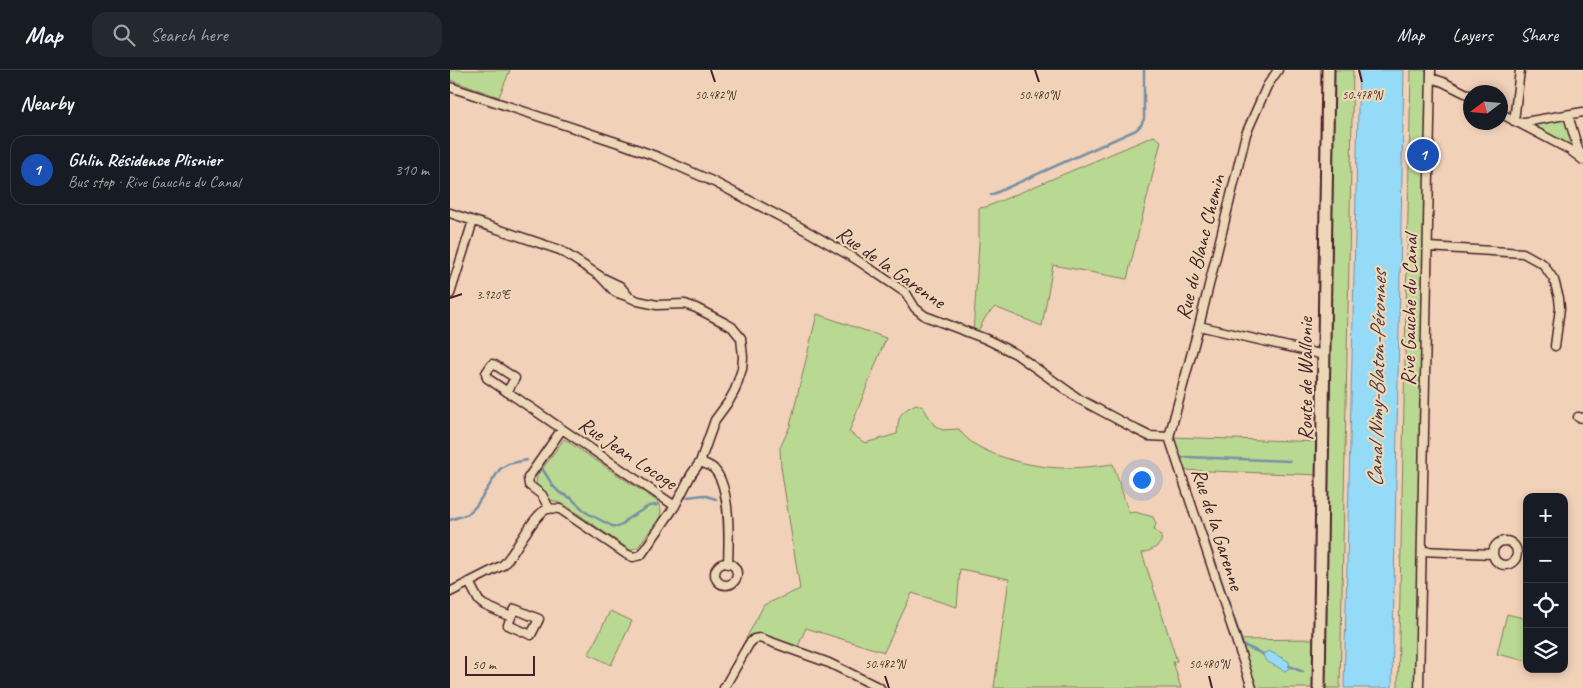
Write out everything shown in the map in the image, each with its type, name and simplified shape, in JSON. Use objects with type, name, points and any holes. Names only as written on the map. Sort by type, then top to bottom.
[{"type":"main road","name":"Route de Wallonie","points":[[1319,688],[1328,70]]},
{"type":"street","name":"Rue du Blanc Chemin","points":[[1169,437],[1199,326],[1246,134],[1267,86],[1278,70]]},
{"type":"street","points":[[1516,122],[1520,70]]},
{"type":"street","points":[[1431,74],[1463,92]]},
{"type":"street","name":"Rive Gauche du Canal","points":[[1419,688],[1431,74]]},
{"type":"street","name":"Rue de la Garenne","points":[[450,87],[626,145],[714,182],[854,258],[906,293],[915,308],[925,316],[986,339],[1016,354],[1079,399],[1136,430],[1149,436],[1169,437],[1252,688]]},
{"type":"street","points":[[1516,122],[1583,112]]},
{"type":"street","points":[[1568,115],[1578,149],[1583,159]]},
{"type":"street","points":[[1508,118],[1570,150],[1583,159]]},
{"type":"street","points":[[450,214],[560,250],[600,276],[620,286],[629,296],[638,301],[652,305],[685,304],[696,308],[732,327],[741,338],[743,346],[739,381],[729,401],[715,420],[700,462],[675,506],[644,553],[636,557],[626,554],[560,509],[549,508],[541,512],[533,522],[506,562],[500,567],[450,592]]},
{"type":"street","points":[[450,294],[470,236],[473,221]]},
{"type":"street","points":[[1429,247],[1523,253],[1543,264],[1554,280],[1559,298],[1560,308],[1556,346]]},
{"type":"street","points":[[1199,326],[1324,355]]},
{"type":"street","name":"Rue Jean Locoge","points":[[507,392],[675,506]]},
{"type":"street","name":"Rue Jean Locoge","points":[[549,508],[542,495],[529,485],[528,478],[562,429]]},
{"type":"street","points":[[700,462],[714,469],[723,489],[728,517],[728,564]]},
{"type":"street","points":[[1422,551],[1492,554]]},
{"type":"street","points":[[469,582],[476,596],[484,605],[511,616]]},
{"type":"street","points":[[724,688],[749,644],[754,639],[760,638],[829,663],[880,688]]},
{"type":"green space","points":[[450,70],[510,70],[499,97],[450,80]]},
{"type":"green space","points":[[1328,70],[1353,70],[1340,688],[1252,688],[1236,640],[1320,639],[1323,475],[1180,470],[1169,437],[1323,442]]},
{"type":"green space","points":[[1411,70],[1431,70],[1419,688],[1398,688]]},
{"type":"green space","points":[[1568,115],[1576,144],[1570,150],[1527,128],[1527,122]]},
{"type":"green space","points":[[1154,136],[1161,141],[1127,279],[1053,265],[1042,326],[995,307],[986,316],[976,335],[973,334],[979,244],[979,208],[986,207]]},
{"type":"green space","points":[[817,314],[886,338],[849,432],[865,443],[897,434],[900,416],[916,404],[923,407],[934,425],[942,430],[959,429],[978,446],[991,453],[1022,463],[1063,468],[1113,464],[1129,513],[1135,512],[1153,517],[1156,524],[1154,530],[1161,538],[1159,544],[1151,550],[1142,553],[1177,661],[1173,662],[1181,688],[994,688],[1009,579],[960,569],[957,607],[912,593],[884,652],[806,628],[796,651],[754,639],[730,674],[733,663],[764,605],[800,589],[781,467],[780,448],[790,426]]},
{"type":"green space","points":[[564,439],[657,501],[661,510],[660,517],[638,547],[630,550],[565,505],[549,499],[536,484],[537,476]]},
{"type":"green space","points":[[610,611],[632,621],[611,665],[589,654]]},
{"type":"green space","points":[[1507,614],[1523,618],[1523,660],[1497,654]]},
{"type":"water","name":"Canal Nimy-Blaton-Péronnes","points":[[1359,70],[1404,70],[1392,688],[1344,688]]},
{"type":"water","points":[[1269,651],[1288,661],[1291,667],[1285,671],[1266,661],[1262,654]]},
{"type":"waterway","points":[[991,195],[1136,130],[1144,119],[1144,70]]},
{"type":"waterway","points":[[1180,458],[1290,461]]},
{"type":"waterway","points":[[450,520],[468,514],[476,506],[500,469],[508,464],[527,460]]},
{"type":"waterway","points":[[542,468],[553,486],[560,493],[571,498],[587,513],[612,526],[618,527],[627,519],[649,506],[657,505]]},
{"type":"waterway","points":[[688,497],[703,495],[716,499]]},
{"type":"waterway","points":[[1202,524],[1213,555]]},
{"type":"waterway","points":[[1215,561],[1217,567]]},
{"type":"waterway","points":[[1219,574],[1243,645],[1263,654]]},
{"type":"waterway","points":[[1289,666],[1303,672]]},
{"type":"place","name":"Ghlin Résidence Plisnier","points":[[1423,155]]}]
